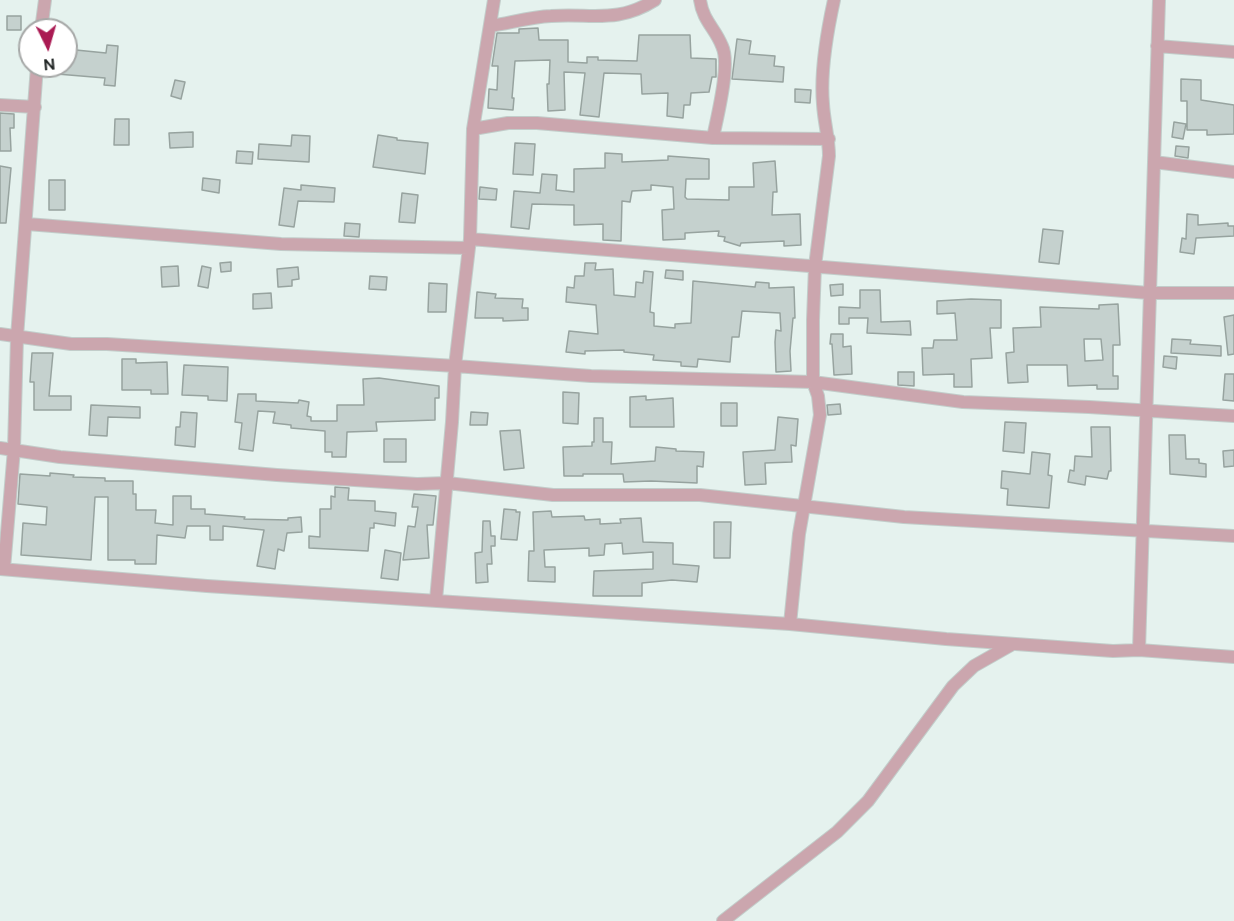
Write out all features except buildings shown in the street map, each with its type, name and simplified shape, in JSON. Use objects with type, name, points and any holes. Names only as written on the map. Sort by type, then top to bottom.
[{"type":"street","points":[[43,18],[45,0]]},
{"type":"street","points":[[436,600],[455,366],[470,243],[472,129],[494,0]]},
{"type":"street","points":[[490,26],[550,16],[617,16],[634,11],[655,0]]},
{"type":"street","points":[[700,0],[702,13],[723,46],[724,52],[722,94],[713,138]]},
{"type":"street","points":[[790,624],[799,534],[820,415],[818,396],[813,382],[815,266],[829,156],[823,85],[834,0]]},
{"type":"street","points":[[1139,650],[1144,426],[1147,412],[1159,0]]},
{"type":"street","points":[[1157,46],[1234,52]]},
{"type":"street","points":[[36,78],[18,337],[14,449],[2,569],[87,578],[790,624],[1012,644],[1234,657]]},
{"type":"street","points":[[0,105],[35,107]]},
{"type":"street","points":[[472,129],[508,123],[537,123],[713,138],[829,139]]},
{"type":"street","points":[[807,140],[829,156]]},
{"type":"street","points":[[1154,162],[1234,172]]},
{"type":"street","points":[[27,224],[281,244],[470,243],[815,266],[1149,293],[1234,293]]},
{"type":"street","points":[[0,334],[71,344],[107,344],[591,376],[813,382],[963,402],[1234,416]]},
{"type":"street","points":[[0,448],[60,457],[277,475],[417,484],[447,483],[554,495],[673,494],[903,517],[1234,536]]},
{"type":"street","points":[[723,921],[837,832],[868,801],[953,686],[974,666],[1012,644]]}]
